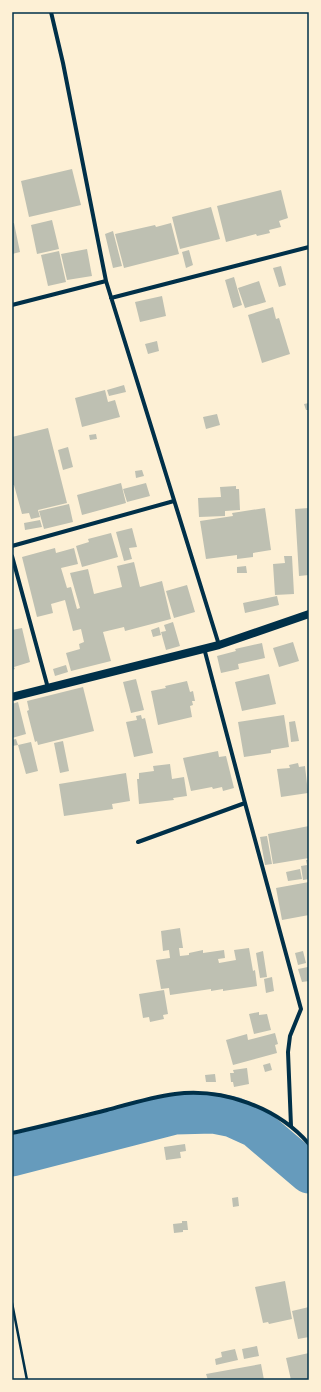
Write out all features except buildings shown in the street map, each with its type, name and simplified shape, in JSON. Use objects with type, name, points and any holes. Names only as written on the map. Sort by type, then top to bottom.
[{"type":"main road","points":[[12,696],[219,645],[309,614]]},
{"type":"street","points":[[51,12],[63,63],[106,281],[219,645]]},
{"type":"street","points":[[111,298],[309,247]]},
{"type":"street","points":[[12,305],[106,281]]},
{"type":"street","points":[[12,546],[174,501]]},
{"type":"street","points":[[12,556],[48,688]]},
{"type":"street","points":[[204,648],[301,1009],[290,1036],[288,1052],[291,1126]]},
{"type":"street","points":[[138,842],[245,803]]},
{"type":"street","points":[[12,1133],[175,1094],[208,1093],[238,1099],[271,1113],[291,1126],[309,1144]]},
{"type":"path","points":[[12,1303],[27,1380]]},
{"type":"waterway","points":[[12,1156],[175,1114],[213,1113],[233,1117],[255,1127],[309,1173]]}]
